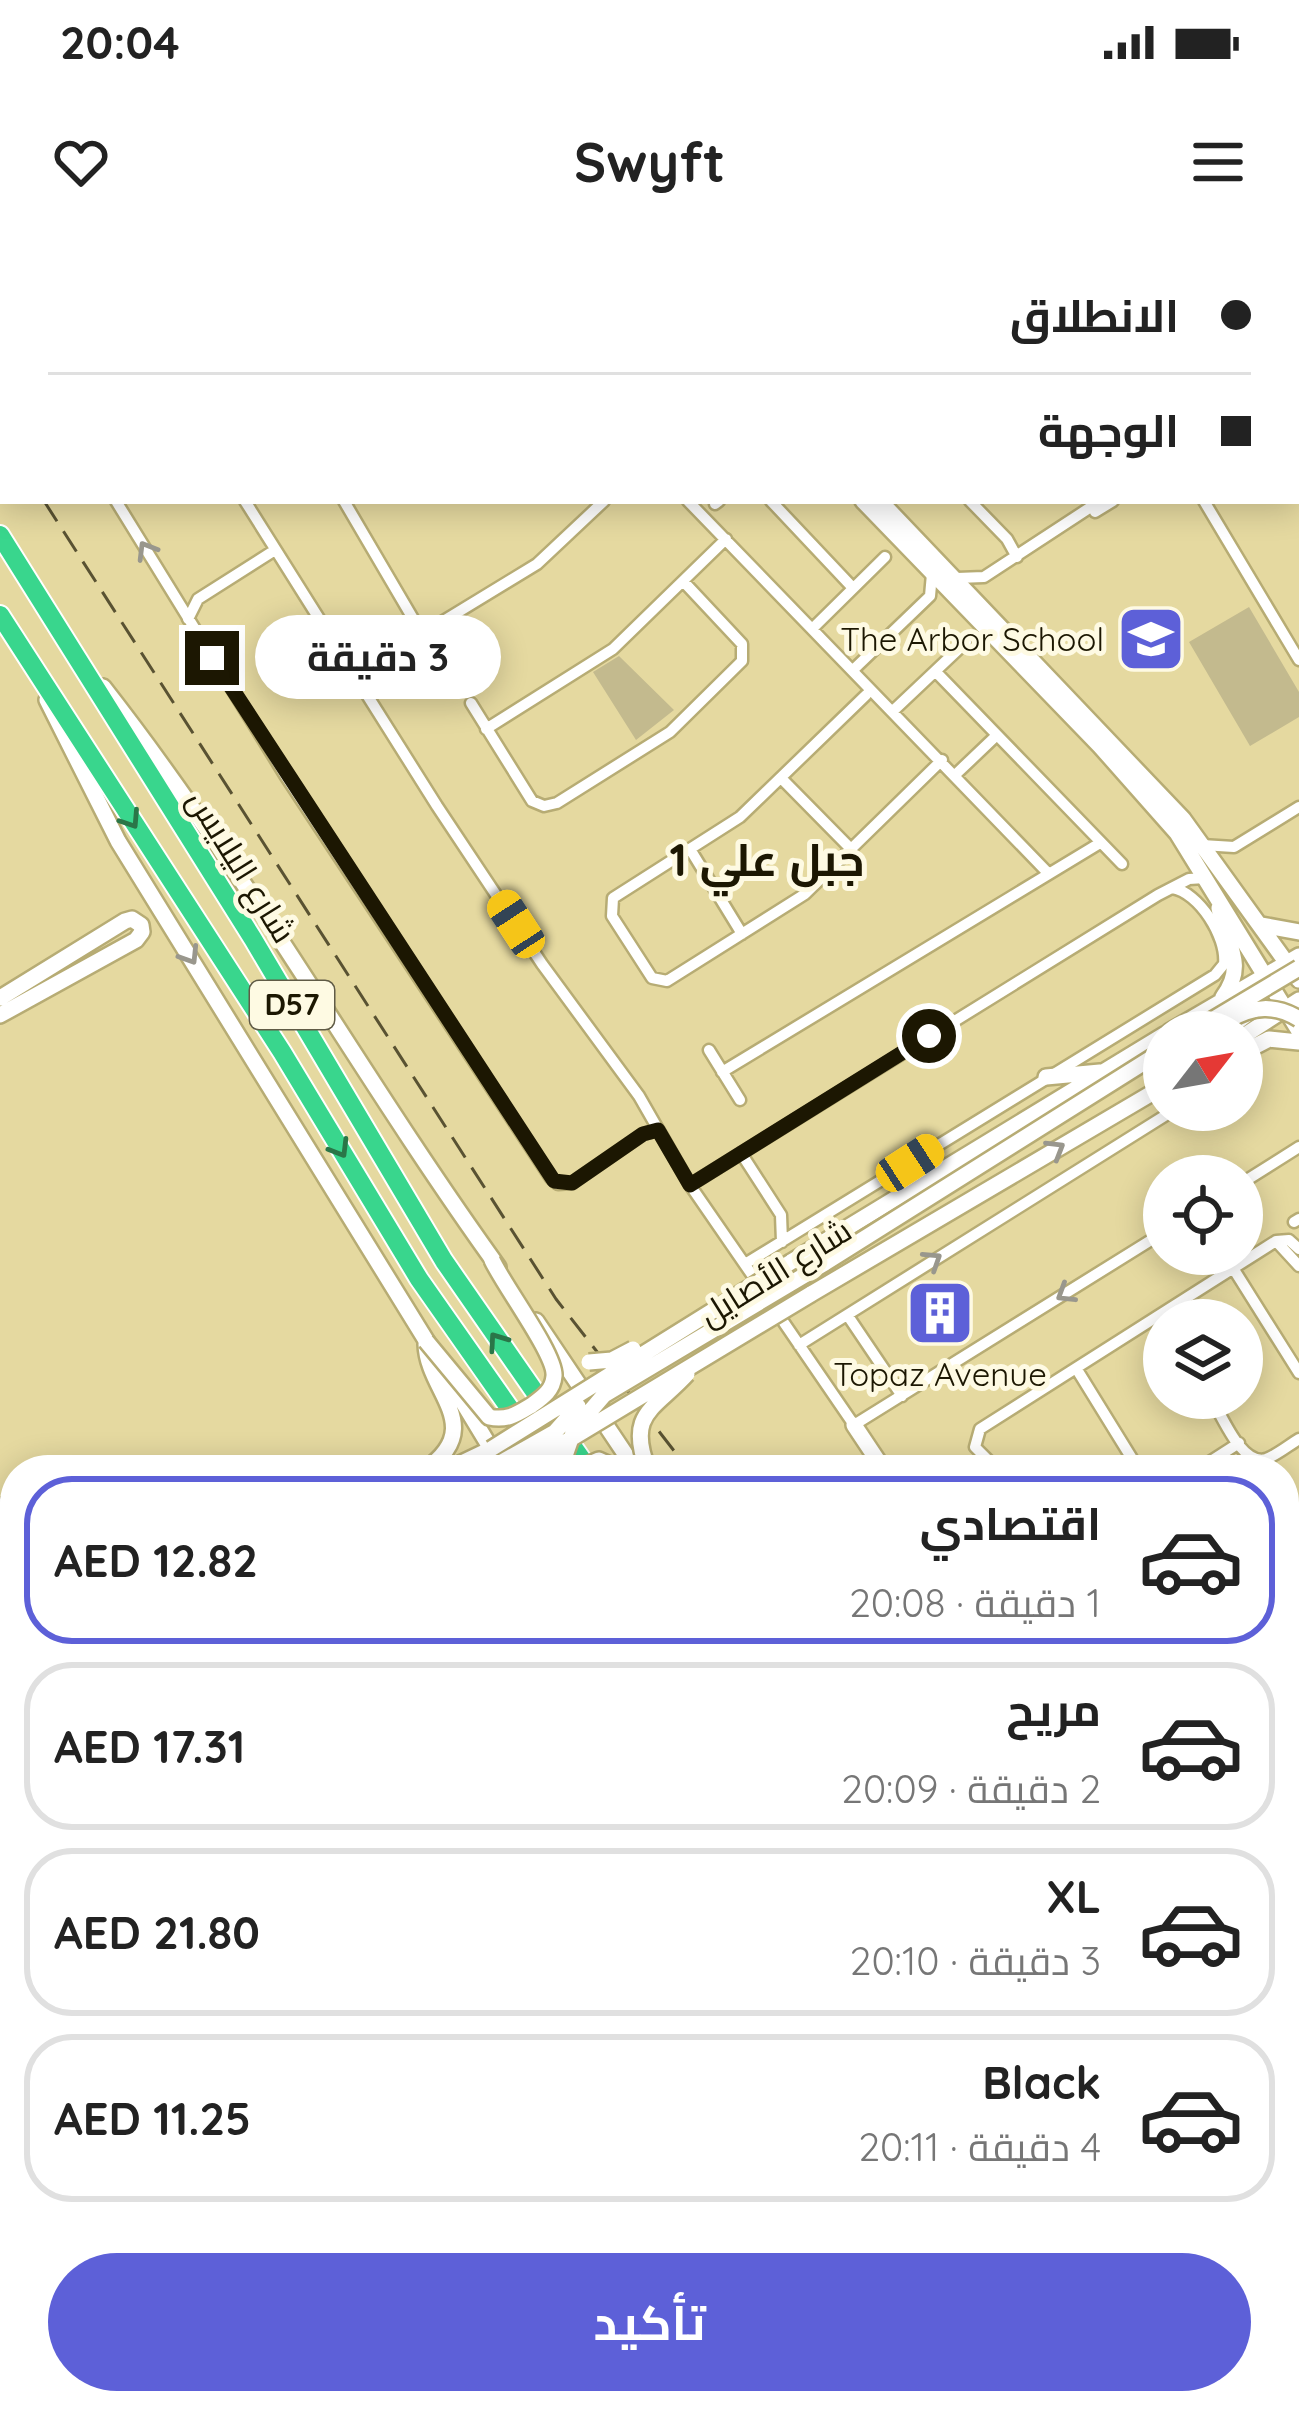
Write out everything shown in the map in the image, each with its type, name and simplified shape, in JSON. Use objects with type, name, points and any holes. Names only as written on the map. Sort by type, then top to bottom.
[{"type":"highway","name":"شارع اليلايس","points":[[0,535],[253,939],[444,1261],[579,1455]]},
{"type":"highway","name":"شارع اليلايس","points":[[0,615],[260,1018],[419,1279],[546,1455]]},
{"type":"main road","points":[[866,504],[1195,846]]},
{"type":"main road","points":[[883,504],[1134,765],[1216,879],[1295,962],[1299,980]]},
{"type":"main road","points":[[70,648],[122,710],[245,881],[417,1152],[626,1455]]},
{"type":"main road","points":[[34,670],[109,824],[491,1455]]},
{"type":"main road","points":[[1215,1005],[1236,972],[1234,950],[1220,916],[1216,879]]},
{"type":"main road","points":[[1220,899],[1275,993],[1294,1009],[1299,1031]]},
{"type":"main road","points":[[0,998],[125,921],[136,920],[141,925],[136,940],[0,1015]]},
{"type":"main road","points":[[1259,924],[1299,932]]},
{"type":"main road","points":[[1251,1011],[1275,993],[1295,962]]},
{"type":"main road","points":[[1223,1011],[1295,962]]},
{"type":"main road","name":"شارع الأصايل","points":[[1205,1011],[1295,962]]},
{"type":"main road","points":[[1254,1011],[1294,1009]]},
{"type":"main road","points":[[1263,1032],[1294,1009]]},
{"type":"main road","points":[[1263,1041],[1299,1042]]},
{"type":"main road","name":"شارع الأصايل","points":[[511,1455],[562,1427],[584,1392],[1143,1048]]},
{"type":"main road","points":[[563,1455],[580,1420],[614,1389],[1143,1064]]},
{"type":"main road","points":[[1046,1077],[1102,1072]]},
{"type":"main road","name":"شارع الأصايل","points":[[544,1455],[1143,1098]]},
{"type":"main road","points":[[426,1341],[489,1417],[511,1418],[548,1392],[553,1362],[492,1260]]},
{"type":"main road","points":[[523,1302],[567,1351],[589,1362],[612,1360],[659,1335],[685,1328]]},
{"type":"main road","points":[[426,1341],[427,1358],[448,1400],[453,1425],[441,1455]]},
{"type":"main road","points":[[644,1455],[639,1438],[644,1417],[697,1361]]},
{"type":"main road","points":[[854,1426],[874,1455]]},
{"type":"street","points":[[118,504],[285,775],[551,1178],[559,1184],[572,1183],[643,1134],[658,1130]]},
{"type":"street","points":[[247,504],[542,964],[643,1101],[690,1185],[854,1426],[1143,1245]]},
{"type":"street","points":[[346,504],[422,634]]},
{"type":"street","points":[[391,653],[537,564],[601,504]]},
{"type":"street","points":[[691,504],[1049,874]]},
{"type":"street","points":[[774,504],[854,588]]},
{"type":"street","points":[[973,504],[1017,556]]},
{"type":"street","points":[[954,577],[984,577],[1096,504]]},
{"type":"street","points":[[1065,526],[1107,504]]},
{"type":"street","points":[[1206,504],[1299,660]]},
{"type":"street","points":[[486,728],[613,649],[726,539]]},
{"type":"street","points":[[188,619],[198,599],[275,550]]},
{"type":"street","points":[[812,628],[885,557]]},
{"type":"street","points":[[853,670],[930,596],[932,572]]},
{"type":"street","points":[[981,606],[984,577]]},
{"type":"street","points":[[471,703],[532,801],[544,806],[557,802],[670,732],[742,661],[742,644],[683,581]]},
{"type":"street","points":[[930,596],[954,596]]},
{"type":"street","points":[[175,598],[198,599]]},
{"type":"street","points":[[894,710],[966,642]]},
{"type":"street","points":[[936,671],[1122,864]]},
{"type":"street","points":[[866,695],[740,817],[618,893],[610,904],[613,916],[652,979],[662,982],[805,894],[942,760]]},
{"type":"street","points":[[956,775],[997,736]]},
{"type":"street","points":[[782,778],[850,849]]},
{"type":"street","points":[[690,1185],[1158,895],[1189,879],[1216,879],[1234,847],[1299,807]]},
{"type":"street","points":[[722,1072],[1100,843]]},
{"type":"street","points":[[1158,895],[1182,873],[1195,846],[1234,847]]},
{"type":"street","points":[[690,849],[742,934]]},
{"type":"street","points":[[745,1264],[1215,974],[1224,964],[1224,949],[1195,899],[1172,887]]},
{"type":"street","points":[[709,1050],[740,1100]]},
{"type":"street","points":[[799,1345],[1143,1130]]},
{"type":"street","points":[[1263,1171],[1299,1148]]},
{"type":"street","points":[[741,1153],[781,1215],[782,1242]]},
{"type":"street","points":[[781,1215],[806,1227]]},
{"type":"street","points":[[1263,1249],[1289,1240],[1299,1249]]},
{"type":"street","points":[[1276,1241],[1299,1266]]},
{"type":"street","points":[[1188,1299],[1224,1275]]},
{"type":"street","points":[[1238,1275],[1299,1373]]},
{"type":"street","points":[[848,1316],[902,1396]]},
{"type":"street","points":[[982,1455],[974,1440],[977,1431],[1143,1328]]},
{"type":"street","points":[[1076,1368],[1130,1455]]},
{"type":"street","points":[[1224,1419],[1248,1455]]},
{"type":"street","points":[[1270,1455],[1299,1438]]},
{"type":"street","points":[[1220,1455],[1239,1443]]},
{"type":"shaded area","points":[[1249,607],[1299,692],[1299,717],[1250,746],[1189,642]]},
{"type":"shaded area","points":[[619,656],[674,710],[636,740],[593,672]]},
{"type":"railway","points":[[46,504],[556,1299],[677,1455]]},
{"type":"place","name":"The Arbor School","points":[[1151,639]]},
{"type":"place","name":"Topaz Avenue","points":[[940,1313]]},
{"type":"district","name":"جبل علي 1","points":[[767,860]]},
{"type":"route","points":[[212,658],[554,1181],[572,1183],[643,1134],[658,1130],[690,1185],[929,1036]]}]
